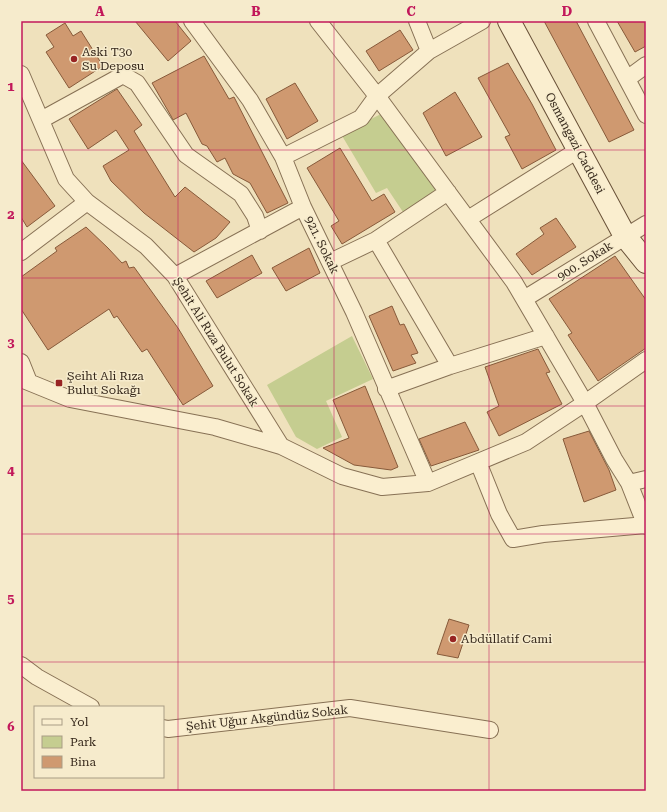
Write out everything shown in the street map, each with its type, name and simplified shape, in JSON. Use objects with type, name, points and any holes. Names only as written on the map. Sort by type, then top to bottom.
[{"type":"main road","name":"Osmangazi Caddesi","points":[[509,21],[625,236],[646,262]]},
{"type":"street","name":"921. Sokak","points":[[192,21],[250,100],[283,157],[303,206],[354,312],[386,389],[428,483]]},
{"type":"street","points":[[318,21],[377,96],[514,282],[586,403],[614,459],[629,483],[646,525],[544,534],[514,539],[499,514],[478,462]]},
{"type":"street","points":[[417,21],[429,51]]},
{"type":"street","points":[[283,157],[361,118],[377,96],[429,51],[482,21]]},
{"type":"street","points":[[596,21],[646,115]]},
{"type":"street","points":[[627,79],[646,65]]},
{"type":"street","name":"Şehit Ali Rıza Bulut Sokak","points":[[21,74],[66,179],[87,202],[146,246],[175,276],[281,446]]},
{"type":"street","points":[[41,120],[123,74],[137,83],[186,155],[241,194],[255,216],[260,231]]},
{"type":"street","points":[[468,219],[578,150]]},
{"type":"street","points":[[330,262],[376,240],[448,192]]},
{"type":"street","points":[[21,252],[87,202]]},
{"type":"street","points":[[175,276],[260,231],[303,206]]},
{"type":"street","name":"900. Sokak","points":[[524,299],[646,224]]},
{"type":"street","points":[[376,240],[450,366]]},
{"type":"street","points":[[386,389],[450,366],[546,336]]},
{"type":"street","points":[[21,362],[25,381],[70,399],[215,427],[281,446],[342,476],[382,487],[428,483],[526,442],[586,403],[646,360]]},
{"type":"street","points":[[629,483],[646,479]]},
{"type":"street","points":[[21,665],[37,677],[89,706]]},
{"type":"street","name":"Şehit Uğur Akgündüz Sokak","points":[[164,728],[211,725],[350,708],[490,730]]},
{"type":"green space","points":[[383,113],[441,190],[405,215],[387,188],[376,193],[341,134]]},
{"type":"green space","points":[[352,336],[373,379],[326,401],[342,437],[317,449],[296,437],[267,385]]},
{"type":"building","points":[[135,21],[175,21],[191,41],[168,61]]},
{"type":"building","points":[[544,21],[576,21],[634,130],[609,142]]},
{"type":"building","points":[[617,21],[646,21],[646,46],[635,52]]},
{"type":"building","name":"Aski T30 Su Deposu","points":[[65,23],[73,36],[81,31],[103,66],[69,88],[46,52],[54,47],[46,35]]},
{"type":"building","points":[[400,30],[413,50],[379,71],[366,51]]},
{"type":"building","points":[[204,56],[229,99],[234,97],[288,203],[267,213],[250,183],[233,174],[225,158],[217,162],[207,146],[202,144],[186,113],[173,120],[152,83]]},
{"type":"building","points":[[508,63],[532,104],[556,150],[522,169],[505,137],[510,135],[478,78]]},
{"type":"building","points":[[295,83],[318,121],[287,139],[266,99]]},
{"type":"building","points":[[117,89],[142,125],[134,131],[175,197],[185,187],[230,222],[216,238],[194,252],[144,213],[111,181],[103,166],[129,150],[116,130],[88,149],[69,119]]},
{"type":"building","points":[[455,92],[482,137],[446,156],[423,113]]},
{"type":"building","points":[[340,148],[372,201],[384,194],[395,212],[342,244],[331,226],[339,221],[307,168]]},
{"type":"building","points":[[21,160],[55,206],[27,227],[21,217]]},
{"type":"building","points":[[556,218],[576,247],[532,275],[516,254],[544,234],[540,228]]},
{"type":"building","points":[[86,227],[122,263],[126,261],[129,268],[134,267],[178,328],[213,386],[183,405],[147,349],[142,352],[117,316],[114,318],[109,309],[48,350],[21,309],[21,277],[57,251],[55,248]]},
{"type":"building","points":[[309,248],[320,273],[286,291],[272,268]]},
{"type":"building","points":[[252,255],[262,273],[217,298],[206,281]]},
{"type":"building","points":[[615,256],[646,300],[646,348],[598,381],[568,335],[572,333],[549,299]]},
{"type":"building","points":[[392,306],[400,325],[404,324],[418,353],[411,355],[416,363],[393,371],[369,316]]},
{"type":"building","points":[[538,349],[550,372],[546,373],[562,404],[499,436],[487,412],[499,406],[485,367]]},
{"type":"building","points":[[365,386],[398,467],[391,470],[354,465],[323,448],[349,438],[333,400]]},
{"type":"building","points":[[465,422],[479,450],[431,466],[419,439]]},
{"type":"building","points":[[589,431],[609,470],[616,490],[584,502],[563,439]]},
{"type":"building","name":"Abdüllatif Cami","points":[[449,619],[469,625],[458,658],[437,654]]},
{"type":"place","name":"Aski T30 Su Deposu","points":[[74,59]]},
{"type":"place","name":"Şeiht Ali Rıza Bulut Sokağı","points":[[59,383]]},
{"type":"place","name":"Abdüllatif Cami","points":[[453,639]]}]
